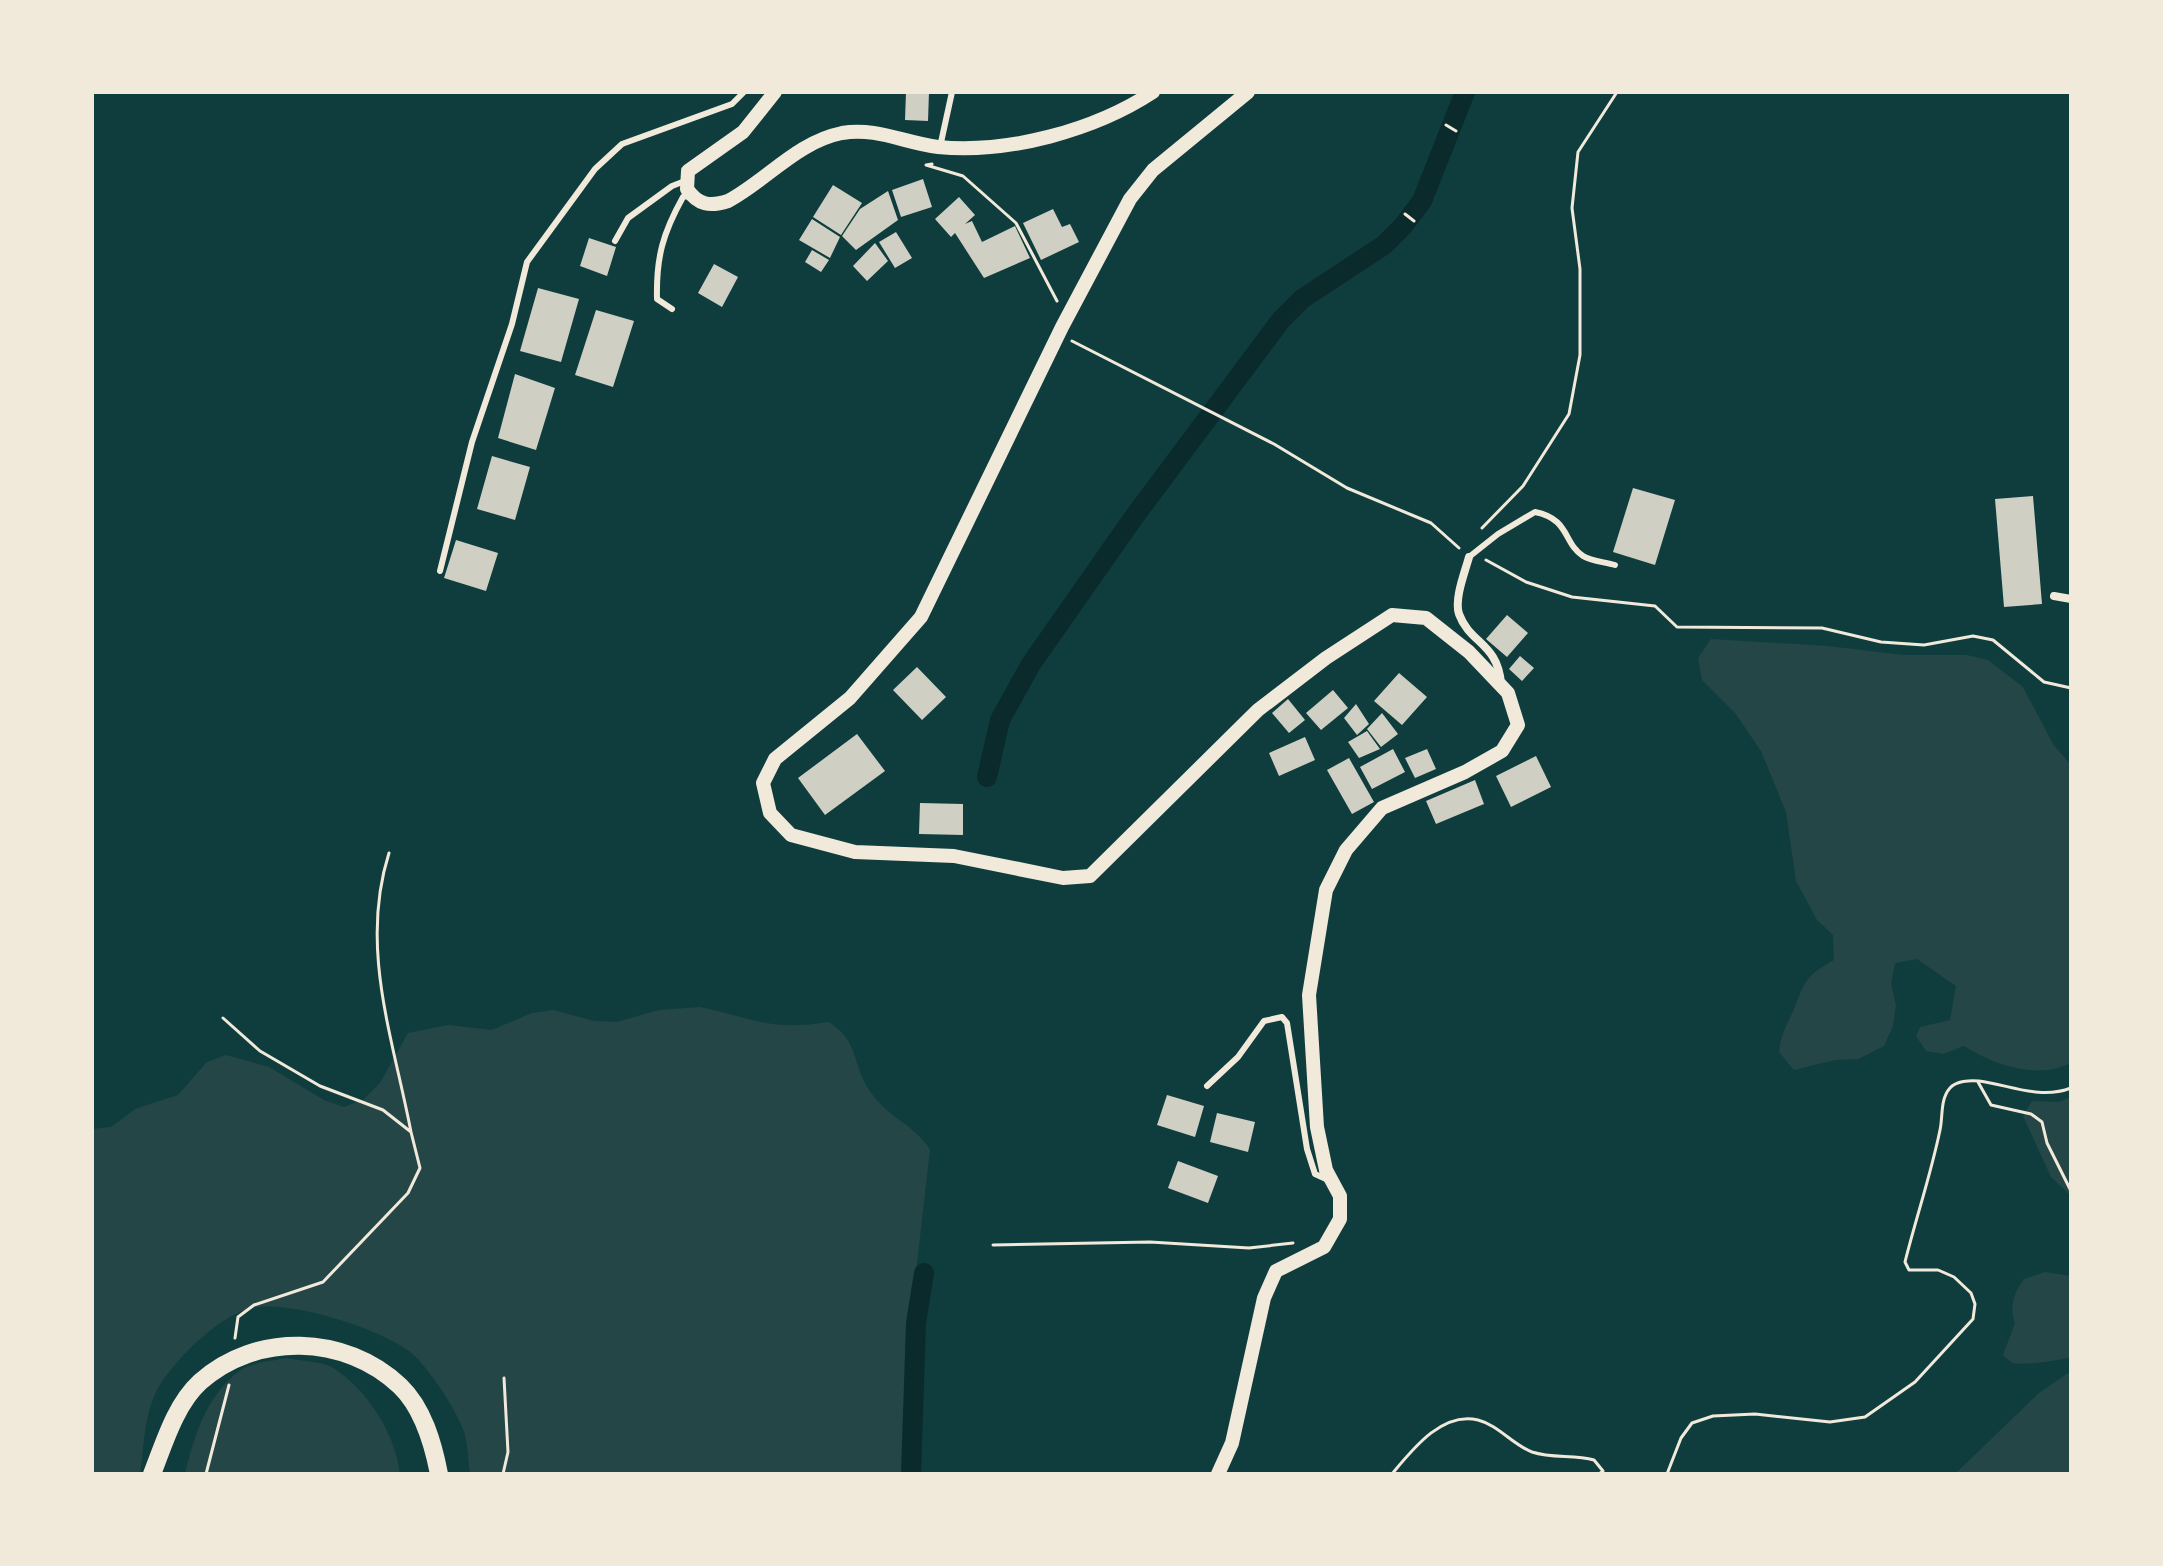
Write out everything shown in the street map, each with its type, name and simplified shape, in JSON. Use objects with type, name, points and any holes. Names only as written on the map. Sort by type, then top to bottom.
[{"type":"main road","points":[[152,1474],[173,1421],[198,1384],[227,1363],[271,1345],[319,1346],[363,1359],[401,1387],[427,1427],[439,1474]]},
{"type":"street","points":[[775,92],[743,132],[694,164],[688,188],[706,205],[728,201],[796,153],[840,134],[860,130],[940,147],[981,147],[1054,136],[1096,122],[1153,92]]},
{"type":"street","points":[[1218,1474],[1232,1443],[1264,1298],[1276,1271],[1324,1247],[1340,1219],[1340,1196],[1326,1170],[1317,1127],[1309,995],[1326,890],[1346,850],[1382,808],[1465,772],[1502,751],[1518,725],[1508,693],[1469,652],[1426,618],[1392,615],[1326,658],[1258,710],[1090,876],[1063,878],[954,856],[855,852],[791,835],[770,813],[763,783],[775,759],[850,698],[921,617],[1062,327],[1130,199],[1153,170],[1248,92]]},
{"type":"street","points":[[1469,557],[1459,615],[1500,663],[1501,685]]},
{"type":"street","points":[[2054,596],[2071,599]]},
{"type":"lane","points":[[440,571],[472,442],[512,324],[527,262],[595,169],[622,144],[732,104],[744,92]]},
{"type":"lane","points":[[940,147],[952,92]]},
{"type":"lane","points":[[615,241],[628,218],[672,186],[688,188],[668,223],[656,263],[657,299],[672,309]]},
{"type":"lane","points":[[1469,557],[1535,512],[1548,515],[1561,526],[1581,555],[1615,565]]},
{"type":"lane","points":[[1207,1086],[1238,1057],[1264,1021],[1282,1017],[1287,1023],[1307,1149],[1315,1174],[1333,1183]]},
{"type":"path","points":[[1469,557],[1470,547],[1480,531],[1523,486],[1569,414],[1580,355],[1580,269],[1572,208],[1578,152],[1617,92]]},
{"type":"path","points":[[1446,125],[1456,131]]},
{"type":"path","points":[[947,162],[926,165],[963,176],[1016,223],[1057,296],[1062,327],[1080,348],[1274,444],[1347,488],[1431,523],[1469,557],[1478,557],[1526,582],[1572,597],[1655,606],[1677,627],[1822,628],[1881,642],[1924,645],[1973,636],[1993,640],[2044,682],[2071,688]]},
{"type":"path","points":[[1405,214],[1414,221]]},
{"type":"path","points":[[234,1346],[238,1317],[254,1305],[323,1282],[408,1193],[420,1168],[377,961],[374,924],[379,884],[389,853]]},
{"type":"path","points":[[223,1018],[260,1051],[320,1086],[383,1110],[411,1132]]},
{"type":"path","points":[[1977,1081],[1991,1105],[2031,1114],[2042,1122],[2047,1143],[2071,1191]]},
{"type":"path","points":[[1667,1474],[1681,1438],[1692,1423],[1713,1416],[1755,1414],[1830,1422],[1865,1417],[1915,1382],[1973,1319],[1975,1304],[1971,1293],[1954,1277],[1938,1270],[1909,1270],[1905,1262],[1941,1128],[1943,1102],[1950,1088],[1959,1082],[1977,1081],[2023,1092],[2061,1092],[2071,1088]]},
{"type":"path","points":[[993,1245],[1150,1242],[1249,1248],[1290,1242],[1324,1247]]},
{"type":"path","points":[[206,1474],[226,1406],[230,1376]]},
{"type":"path","points":[[503,1474],[508,1452],[504,1378]]},
{"type":"path","points":[[1392,1474],[1433,1430],[1455,1421],[1477,1419],[1529,1451],[1554,1457],[1594,1460],[1603,1471],[1599,1474]]},
{"type":"shaded area","points":[[1711,639],[1828,646],[1903,655],[1967,655],[1988,660],[2023,687],[2053,744],[2071,765],[2071,1063],[2058,1068],[2030,1070],[2002,1064],[1964,1046],[1943,1054],[1926,1051],[1916,1036],[1920,1027],[1950,1020],[1956,986],[1917,959],[1895,963],[1891,984],[1896,1005],[1893,1026],[1884,1046],[1858,1059],[1835,1060],[1794,1070],[1779,1052],[1781,1040],[1808,980],[1834,960],[1833,935],[1817,920],[1796,881],[1786,812],[1761,751],[1735,713],[1702,680],[1698,658]]},
{"type":"shaded area","points":[[700,1007],[777,1024],[829,1022],[846,1038],[865,1084],[878,1102],[930,1149],[912,1308],[910,1416],[903,1474],[470,1474],[460,1423],[432,1377],[409,1351],[378,1334],[336,1319],[294,1309],[258,1307],[244,1310],[215,1327],[164,1378],[149,1410],[140,1474],[92,1474],[92,1129],[111,1127],[135,1109],[178,1095],[207,1062],[226,1055],[269,1067],[324,1100],[344,1107],[364,1099],[380,1083],[408,1033],[448,1025],[492,1030],[532,1013],[553,1010],[594,1021],[617,1022],[659,1010]]},
{"type":"shaded area","points":[[2071,1097],[2071,1196],[2051,1177],[2023,1116],[2032,1101],[2059,1102]]},
{"type":"shaded area","points":[[2045,1272],[2071,1276],[2071,1357],[2013,1363],[2003,1355],[2015,1323],[2012,1311],[2015,1295],[2024,1279]]},
{"type":"shaded area","points":[[286,1358],[330,1366],[359,1389],[386,1429],[400,1474],[185,1474],[198,1429],[221,1389],[244,1368]]},
{"type":"shaded area","points":[[2071,1371],[2071,1474],[1955,1474],[2039,1393]]},
{"type":"building","points":[[906,92],[929,92],[928,121],[905,120]]},
{"type":"building","points":[[923,179],[932,207],[901,217],[892,190]]},
{"type":"building","points":[[833,185],[862,203],[841,235],[813,217]]},
{"type":"building","points":[[888,191],[898,220],[856,250],[842,236],[860,209]]},
{"type":"building","points":[[959,197],[975,215],[965,224],[972,221],[982,242],[1015,226],[1030,258],[984,278],[955,233],[951,237],[935,219]]},
{"type":"building","points":[[1053,209],[1062,227],[1070,224],[1079,242],[1041,260],[1023,223]]},
{"type":"building","points":[[812,219],[840,237],[830,258],[799,240]]},
{"type":"building","points":[[896,232],[912,258],[895,268],[879,242]]},
{"type":"building","points":[[589,238],[616,247],[607,276],[580,266]]},
{"type":"building","points":[[875,243],[888,261],[867,281],[853,266]]},
{"type":"building","points":[[812,250],[829,260],[821,272],[805,262]]},
{"type":"building","points":[[714,264],[738,277],[722,307],[698,293]]},
{"type":"building","points":[[538,288],[579,299],[561,362],[520,351]]},
{"type":"building","points":[[596,310],[634,321],[613,387],[575,375]]},
{"type":"building","points":[[515,374],[555,388],[536,450],[498,438]]},
{"type":"building","points":[[492,456],[530,467],[515,520],[477,509]]},
{"type":"building","points":[[1633,488],[1675,500],[1655,565],[1613,552]]},
{"type":"building","points":[[2033,496],[2042,604],[2004,607],[1995,499]]},
{"type":"building","points":[[456,540],[498,553],[486,591],[444,578]]},
{"type":"building","points":[[1507,615],[1528,633],[1507,657],[1486,639]]},
{"type":"building","points":[[1520,656],[1534,668],[1522,681],[1509,669]]},
{"type":"building","points":[[917,667],[946,697],[922,720],[893,690]]},
{"type":"building","points":[[1399,673],[1427,697],[1402,725],[1374,701]]},
{"type":"building","points":[[1333,690],[1348,708],[1321,730],[1306,713]]},
{"type":"building","points":[[1288,699],[1305,720],[1289,733],[1272,713]]},
{"type":"building","points":[[1356,704],[1369,724],[1357,735],[1344,718]]},
{"type":"building","points":[[1382,713],[1398,734],[1381,747],[1367,729]]},
{"type":"building","points":[[1367,731],[1380,749],[1359,758],[1348,742]]},
{"type":"building","points":[[857,734],[885,771],[825,815],[798,778]]},
{"type":"building","points":[[1305,737],[1315,760],[1279,776],[1269,753]]},
{"type":"building","points":[[1393,749],[1405,772],[1372,789],[1360,767]]},
{"type":"building","points":[[1427,749],[1436,769],[1415,778],[1405,758]]},
{"type":"building","points":[[1536,756],[1551,787],[1511,807],[1496,776]]},
{"type":"building","points":[[1349,758],[1374,802],[1352,814],[1327,770]]},
{"type":"building","points":[[1475,780],[1484,804],[1436,824],[1426,801]]},
{"type":"building","points":[[920,803],[963,804],[963,835],[919,834]]},
{"type":"building","points":[[1167,1095],[1204,1106],[1195,1137],[1157,1125]]},
{"type":"building","points":[[1217,1113],[1255,1122],[1248,1152],[1210,1142]]},
{"type":"building","points":[[1178,1161],[1218,1176],[1208,1203],[1168,1188]]},
{"type":"waterway","points":[[987,777],[1000,720],[1031,664],[1134,517],[1281,320],[1302,299],[1384,245],[1422,201],[1465,92]]},
{"type":"waterway","points":[[911,1474],[916,1323],[924,1273]]}]
